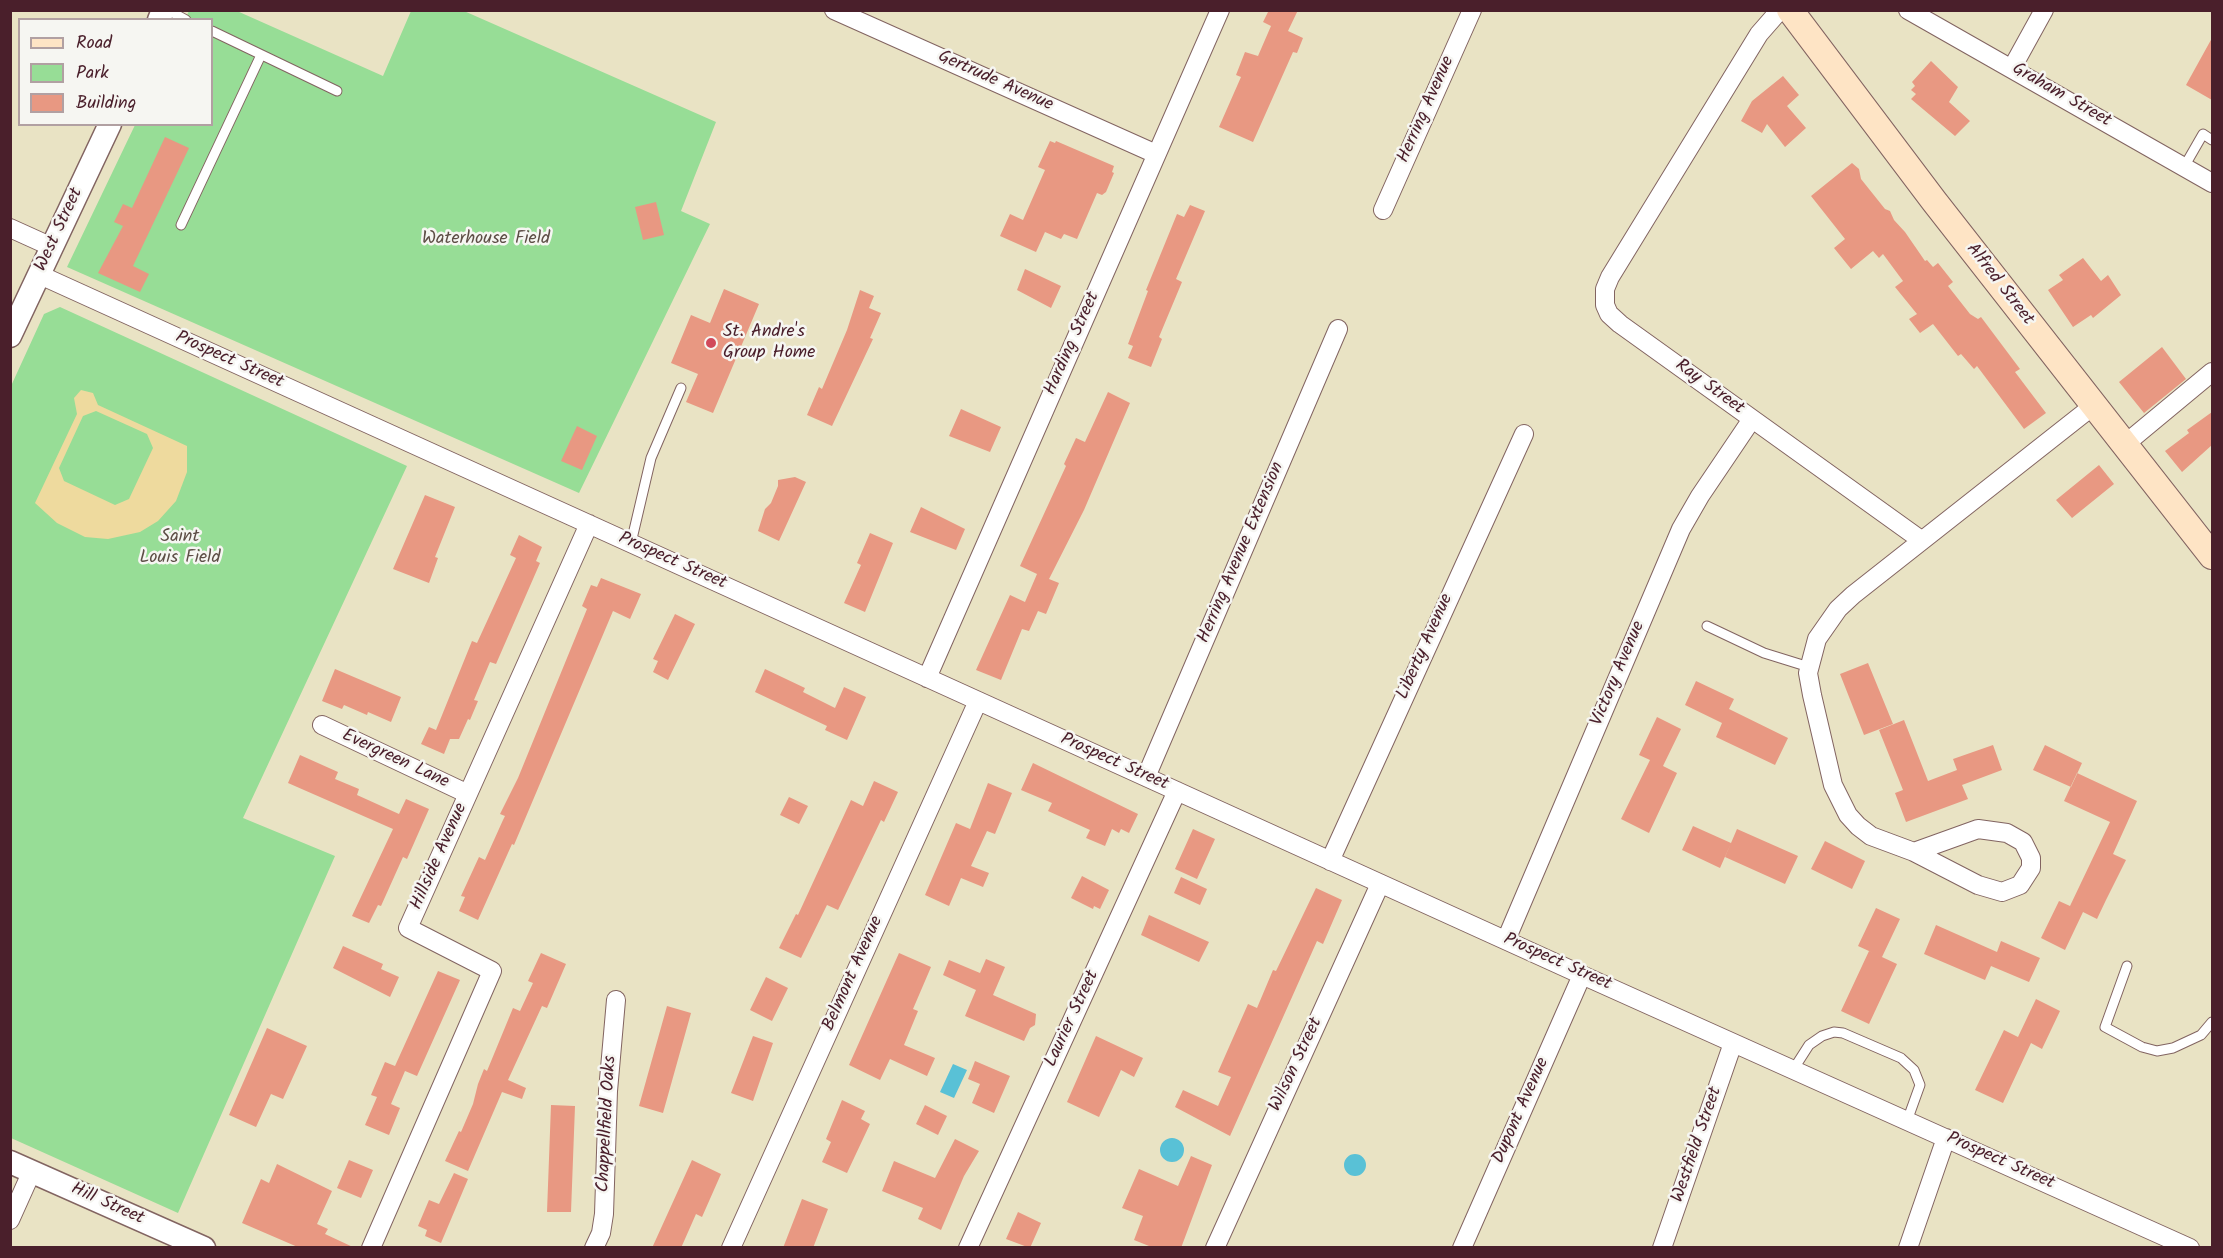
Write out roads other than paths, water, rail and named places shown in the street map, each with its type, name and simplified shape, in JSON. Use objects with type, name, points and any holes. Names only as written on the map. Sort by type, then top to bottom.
[{"type":"main road","name":"Alfred Street","points":[[1791,10],[2093,405],[2212,556]]},
{"type":"street","name":"Gertrude Avenue","points":[[834,10],[1156,154]]},
{"type":"street","name":"Harding Street","points":[[927,678],[1220,10]]},
{"type":"street","name":"Herring Avenue","points":[[1383,210],[1472,10]]},
{"type":"street","name":"Ray Street","points":[[1780,10],[1759,34],[1610,277],[1604,297],[1605,306],[1615,320],[1921,540]]},
{"type":"street","name":"Graham Street","points":[[1908,10],[2212,183]]},
{"type":"street","points":[[2012,68],[2044,10]]},
{"type":"street","name":"West Street","points":[[10,336],[109,126]]},
{"type":"street","points":[[10,228],[52,247]]},
{"type":"street","name":"Prospect Street","points":[[40,275],[1380,884],[2190,1248]]},
{"type":"street","name":"Herring Avenue Extension","points":[[1146,777],[1338,329]]},
{"type":"street","points":[[2124,445],[2212,372]]},
{"type":"street","points":[[1914,852],[1965,832],[1989,829],[2016,836],[2023,842],[2031,858],[2031,868],[2020,885],[2002,892],[1978,885],[1914,852],[1871,836],[1848,815],[1833,785],[1812,695],[1809,667],[1816,639],[1838,609],[1921,540],[2093,405]]},
{"type":"street","name":"Victory Avenue","points":[[1506,940],[1681,530],[1704,489],[1752,419]]},
{"type":"street","name":"Liberty Avenue","points":[[1330,861],[1524,435]]},
{"type":"street","name":"Hillside Avenue","points":[[371,1248],[492,971],[408,927],[589,524]]},
{"type":"street","name":"Belmont Avenue","points":[[731,1248],[978,701]]},
{"type":"street","name":"Evergreen Lane","points":[[322,725],[468,794]]},
{"type":"street","name":"Laurier Street","points":[[968,1248],[1177,791]]},
{"type":"street","name":"Wilson Street","points":[[1215,1248],[1380,884]]},
{"type":"street","name":"Dupont Avenue","points":[[1462,1248],[1582,975]]},
{"type":"street","name":"Chappellfield Oaks","points":[[594,1248],[604,1214],[608,1091],[616,1000]]},
{"type":"street","name":"Westfield Street","points":[[1662,1248],[1733,1043]]},
{"type":"street","points":[[1908,1248],[1946,1138]]},
{"type":"street","name":"Hill Street","points":[[10,1162],[204,1248]]},
{"type":"street","points":[[10,1221],[32,1172]]},
{"type":"lane","points":[[166,10],[182,18]]},
{"type":"lane","points":[[213,31],[337,91]]},
{"type":"lane","points":[[181,225],[261,55]]},
{"type":"lane","points":[[2184,166],[2203,134],[2212,140]]},
{"type":"lane","points":[[631,543],[651,458],[681,388]]},
{"type":"lane","points":[[1707,626],[1764,653],[1809,667]]},
{"type":"lane","points":[[2127,966],[2104,1027],[2142,1047],[2157,1051],[2173,1048],[2201,1035],[2212,1022]]},
{"type":"lane","points":[[1793,1070],[1809,1045],[1822,1036],[1834,1032],[1843,1033],[1901,1058],[1914,1070],[1920,1085],[1907,1121]]},
{"type":"water","points":[[953,1064],[967,1070],[954,1098],[940,1092]]},
{"type":"water","points":[[1172,1138],[1177,1139],[1183,1145],[1183,1155],[1177,1161],[1172,1162],[1167,1161],[1161,1155],[1160,1150],[1161,1145],[1167,1139]]},
{"type":"water","points":[[1355,1154],[1363,1157],[1366,1165],[1363,1173],[1355,1176],[1347,1173],[1344,1165],[1347,1157]]},
{"type":"place","name":"St. Andre's Group Home","points":[[711,343]]},
{"type":"park label","name":"Waterhouse Field","points":[[486,240]]},
{"type":"park label","name":"Saint Louis Field","points":[[180,548]]}]
